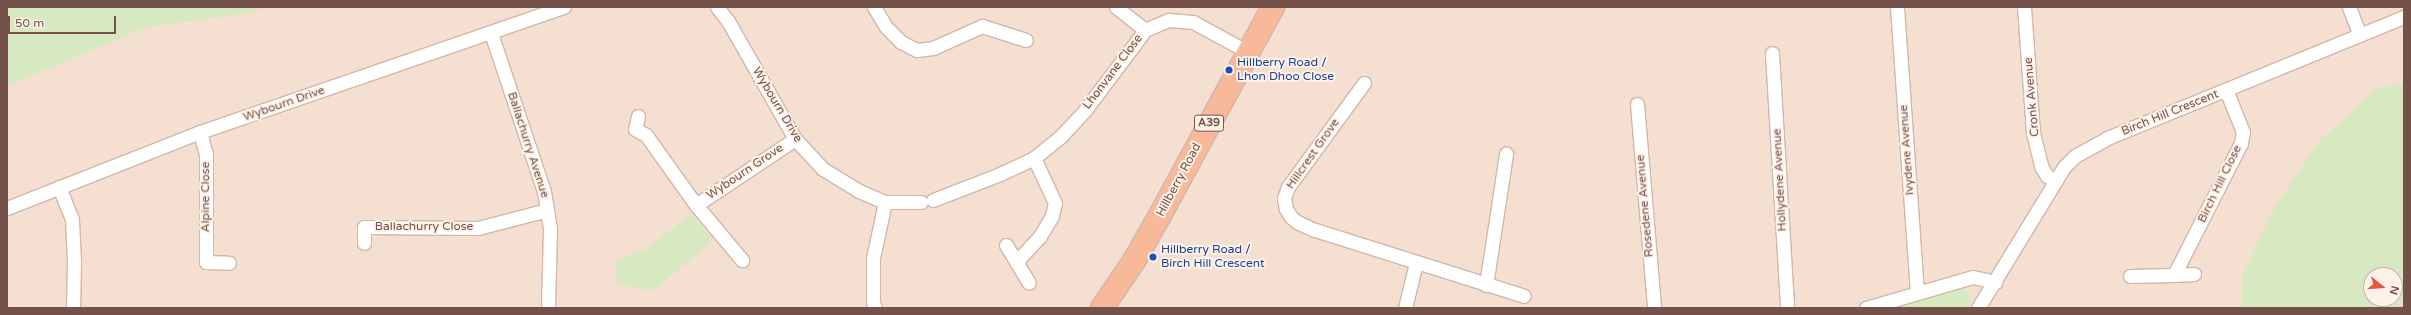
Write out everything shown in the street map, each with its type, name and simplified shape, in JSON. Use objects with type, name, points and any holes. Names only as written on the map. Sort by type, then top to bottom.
[{"type":"highway","name":"Hillberry Road","points":[[1105,307],[1134,261],[1159,217],[1273,7]]},
{"type":"street","name":"Wybourn Drive","points":[[7,208],[200,132],[564,7]]},
{"type":"street","name":"Wybourn Drive","points":[[717,7],[728,21],[795,139],[823,169],[859,191],[885,202],[927,201]]},
{"type":"street","points":[[874,7],[886,27],[901,42],[917,50],[933,48],[982,26],[1026,40]]},
{"type":"street","points":[[1116,7],[1145,30]]},
{"type":"street","name":"Ivydene Avenue","points":[[1897,7],[1917,292]]},
{"type":"street","name":"Cronk Avenue","points":[[2024,7],[2033,134],[2042,168],[2047,176],[2056,180]]},
{"type":"street","points":[[2349,7],[2360,35]]},
{"type":"street","name":"Birch Hill Crescent","points":[[1978,308],[2056,180],[2075,156],[2107,138],[2404,17]]},
{"type":"street","name":"Lhonvane Close","points":[[927,201],[1000,174],[1034,158],[1062,134],[1085,110],[1145,30],[1169,20],[1193,22],[1248,52]]},
{"type":"street","name":"Ballachurry Avenue","points":[[491,32],[544,191],[550,230],[548,308]]},
{"type":"street","name":"Hollydene Avenue","points":[[1772,53],[1787,308]]},
{"type":"street","name":"Hillcrest Grove","points":[[1364,83],[1288,187],[1284,198],[1286,209],[1297,222],[1307,226],[1416,263],[1524,296]]},
{"type":"street","name":"Birch Hill Close","points":[[2174,275],[2241,143],[2242,132],[2226,90]]},
{"type":"street","name":"Rosedene Avenue","points":[[1637,104],[1654,308]]},
{"type":"street","name":"Wybourn Grove","points":[[638,116],[635,129],[646,135],[696,205],[742,260]]},
{"type":"street","name":"Alpine Close","points":[[200,132],[206,154],[200,262],[229,263]]},
{"type":"street","name":"Wybourn Grove","points":[[696,205],[795,139]]},
{"type":"street","points":[[1486,285],[1506,154]]},
{"type":"street","points":[[1016,262],[1040,236],[1052,216],[1055,203],[1034,158]]},
{"type":"street","points":[[59,187],[72,220],[74,261],[73,308]]},
{"type":"street","points":[[875,308],[873,302],[873,258],[885,202]]},
{"type":"street","name":"Ballachurry Close","points":[[364,243],[364,227],[478,228],[547,210]]},
{"type":"street","points":[[1006,245],[1029,283]]},
{"type":"street","points":[[1405,308],[1416,263]]},
{"type":"street","points":[[2130,276],[2194,274]]},
{"type":"street","points":[[1866,308],[1973,277],[1995,282]]},
{"type":"shaded area","points":[[270,7],[2404,7],[2404,83],[2377,89],[2242,276],[2241,308],[7,308],[7,86],[145,28],[239,15]]},
{"type":"green space","points":[[7,7],[270,7],[239,15],[145,28],[7,86]]},
{"type":"green space","points":[[2404,83],[2404,308],[2241,308],[2242,276],[2276,206],[2320,140],[2377,89]]},
{"type":"green space","points":[[691,214],[713,240],[653,291],[617,284],[616,261],[644,250]]},
{"type":"green space","points":[[1961,288],[1970,293],[1971,303],[1967,308],[1894,308]]},
{"type":"place","name":"Hillberry Road / Lhon Dhoo Close","points":[[1229,70]]},
{"type":"place","name":"Hillberry Road / Birch Hill Crescent","points":[[1153,257]]}]
